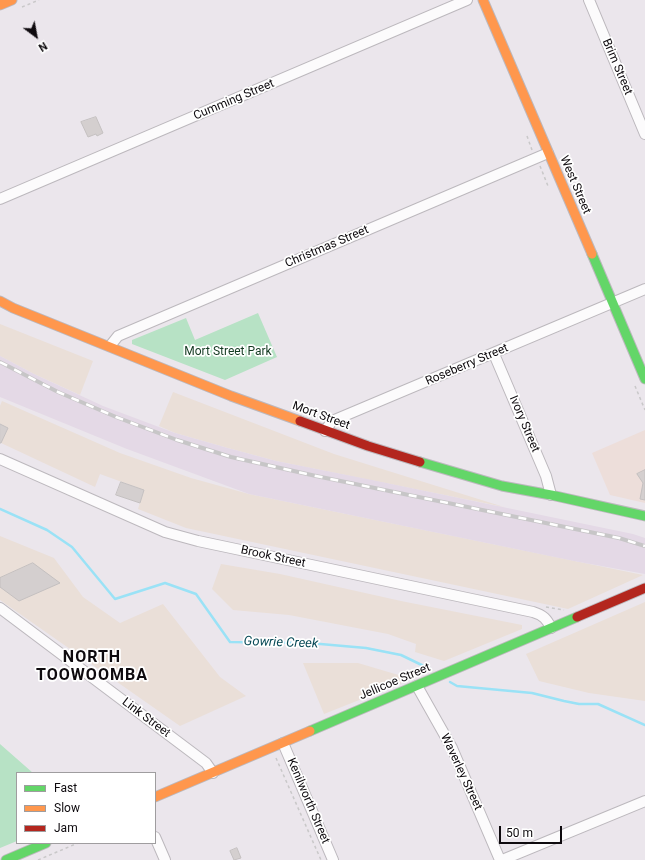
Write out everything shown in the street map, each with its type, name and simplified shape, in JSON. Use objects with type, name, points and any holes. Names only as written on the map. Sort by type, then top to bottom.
[{"type":"main road","points":[[0,5],[12,0]]},
{"type":"main road","name":"West Street","points":[[483,0],[645,379]]},
{"type":"main road","name":"Mort Street","points":[[0,301],[232,396],[368,446],[502,486],[551,495],[645,516]]},
{"type":"main road","name":"Jellicoe Street","points":[[156,797],[645,588]]},
{"type":"main road","points":[[6,860],[44,844]]},
{"type":"street","name":"Cumming Street","points":[[0,199],[467,0]]},
{"type":"street","name":"Brim Street","points":[[589,0],[645,134]]},
{"type":"street","name":"Christmas Street","points":[[110,346],[118,336],[548,152]]},
{"type":"street","name":"Roseberry Street","points":[[324,431],[332,421],[494,354],[645,289]]},
{"type":"street","name":"Ivory Street","points":[[494,354],[546,476],[551,495]]},
{"type":"street","name":"Brook Street","points":[[0,459],[165,532],[198,541],[533,612],[544,617],[551,628]]},
{"type":"street","name":"Link Street","points":[[0,608],[206,763],[213,773]]},
{"type":"street","name":"Waverley Street","points":[[422,684],[501,860]]},
{"type":"street","name":"Kenilworth Street","points":[[283,743],[333,860]]},
{"type":"street","points":[[501,860],[645,801]]},
{"type":"street","points":[[156,839],[165,860]]},
{"type":"path","points":[[544,607],[566,611]]},
{"type":"path","points":[[287,754],[276,758],[322,860]]},
{"type":"path","points":[[38,860],[76,844]]},
{"type":"shaded area","points":[[0,324],[93,361],[80,395],[34,374],[0,356]]},
{"type":"shaded area","points":[[0,356],[34,374],[103,406],[175,433],[224,447],[276,461],[633,534],[645,538],[645,574],[574,561],[249,494],[127,449],[0,397]]},
{"type":"shaded area","points":[[173,392],[334,454],[504,507],[276,461],[175,433],[159,426]]},
{"type":"shaded area","points":[[2,401],[120,453],[191,478],[249,494],[643,575],[568,609],[186,528],[138,509],[144,490],[100,474],[95,487],[1,443],[8,428],[0,424],[0,406]]},
{"type":"shaded area","points":[[645,430],[645,503],[610,495],[592,453]]},
{"type":"shaded area","points":[[0,536],[54,558],[83,597],[120,623],[163,604],[220,677],[246,696],[180,726],[0,600]]},
{"type":"shaded area","points":[[221,564],[280,574],[401,601],[522,625],[522,629],[444,661],[415,652],[416,644],[388,634],[289,615],[233,610],[212,589]]},
{"type":"shaded area","points":[[645,602],[645,701],[589,693],[539,681],[526,654]]},
{"type":"shaded area","points":[[303,663],[358,663],[412,679],[324,714]]},
{"type":"green space","name":"Mort Street Park","points":[[258,313],[277,357],[225,380],[132,344],[132,340],[186,318],[195,340]]},
{"type":"green space","points":[[0,744],[32,772],[16,772],[16,841],[0,848]]},
{"type":"building","points":[[96,117],[103,133],[97,136],[96,134],[88,137],[81,122]]},
{"type":"building","points":[[0,424],[8,428],[1,443],[0,443]]},
{"type":"building","points":[[645,470],[645,500],[640,499],[643,483],[637,474]]},
{"type":"building","points":[[121,482],[144,490],[140,503],[116,495]]},
{"type":"building","points":[[33,563],[60,583],[19,601],[0,587],[0,578]]},
{"type":"building","points":[[237,848],[241,858],[234,860],[230,851]]},
{"type":"waterway","name":"Gowrie Creek","points":[[0,509],[47,530],[72,547],[115,599],[165,583],[196,594],[230,642],[309,643],[366,648],[401,655],[430,669]]},
{"type":"waterway","name":"Gowrie Creek","points":[[450,682],[457,686],[532,693],[579,704],[598,704],[645,725]]},
{"type":"railway","points":[[0,362],[58,392],[116,417],[177,440],[231,457],[316,476],[619,538],[645,546]]},
{"type":"traffic: fast","points":[[592,254],[645,379]]},
{"type":"traffic: fast","points":[[420,462],[502,486],[551,495],[645,516]]},
{"type":"traffic: fast","points":[[310,731],[577,617]]},
{"type":"traffic: fast","points":[[6,860],[44,844]]},
{"type":"traffic: slow","points":[[0,5],[12,0]]},
{"type":"traffic: slow","points":[[483,0],[592,254]]},
{"type":"traffic: slow","points":[[0,301],[13,308],[231,396],[300,421]]},
{"type":"traffic: slow","points":[[156,797],[310,731]]},
{"type":"traffic: jam","points":[[300,421],[368,446],[420,462]]},
{"type":"traffic: jam","points":[[577,617],[645,588]]},
{"type":"district","name":"NORTH TOOWOOMBA","points":[[92,667]]}]
